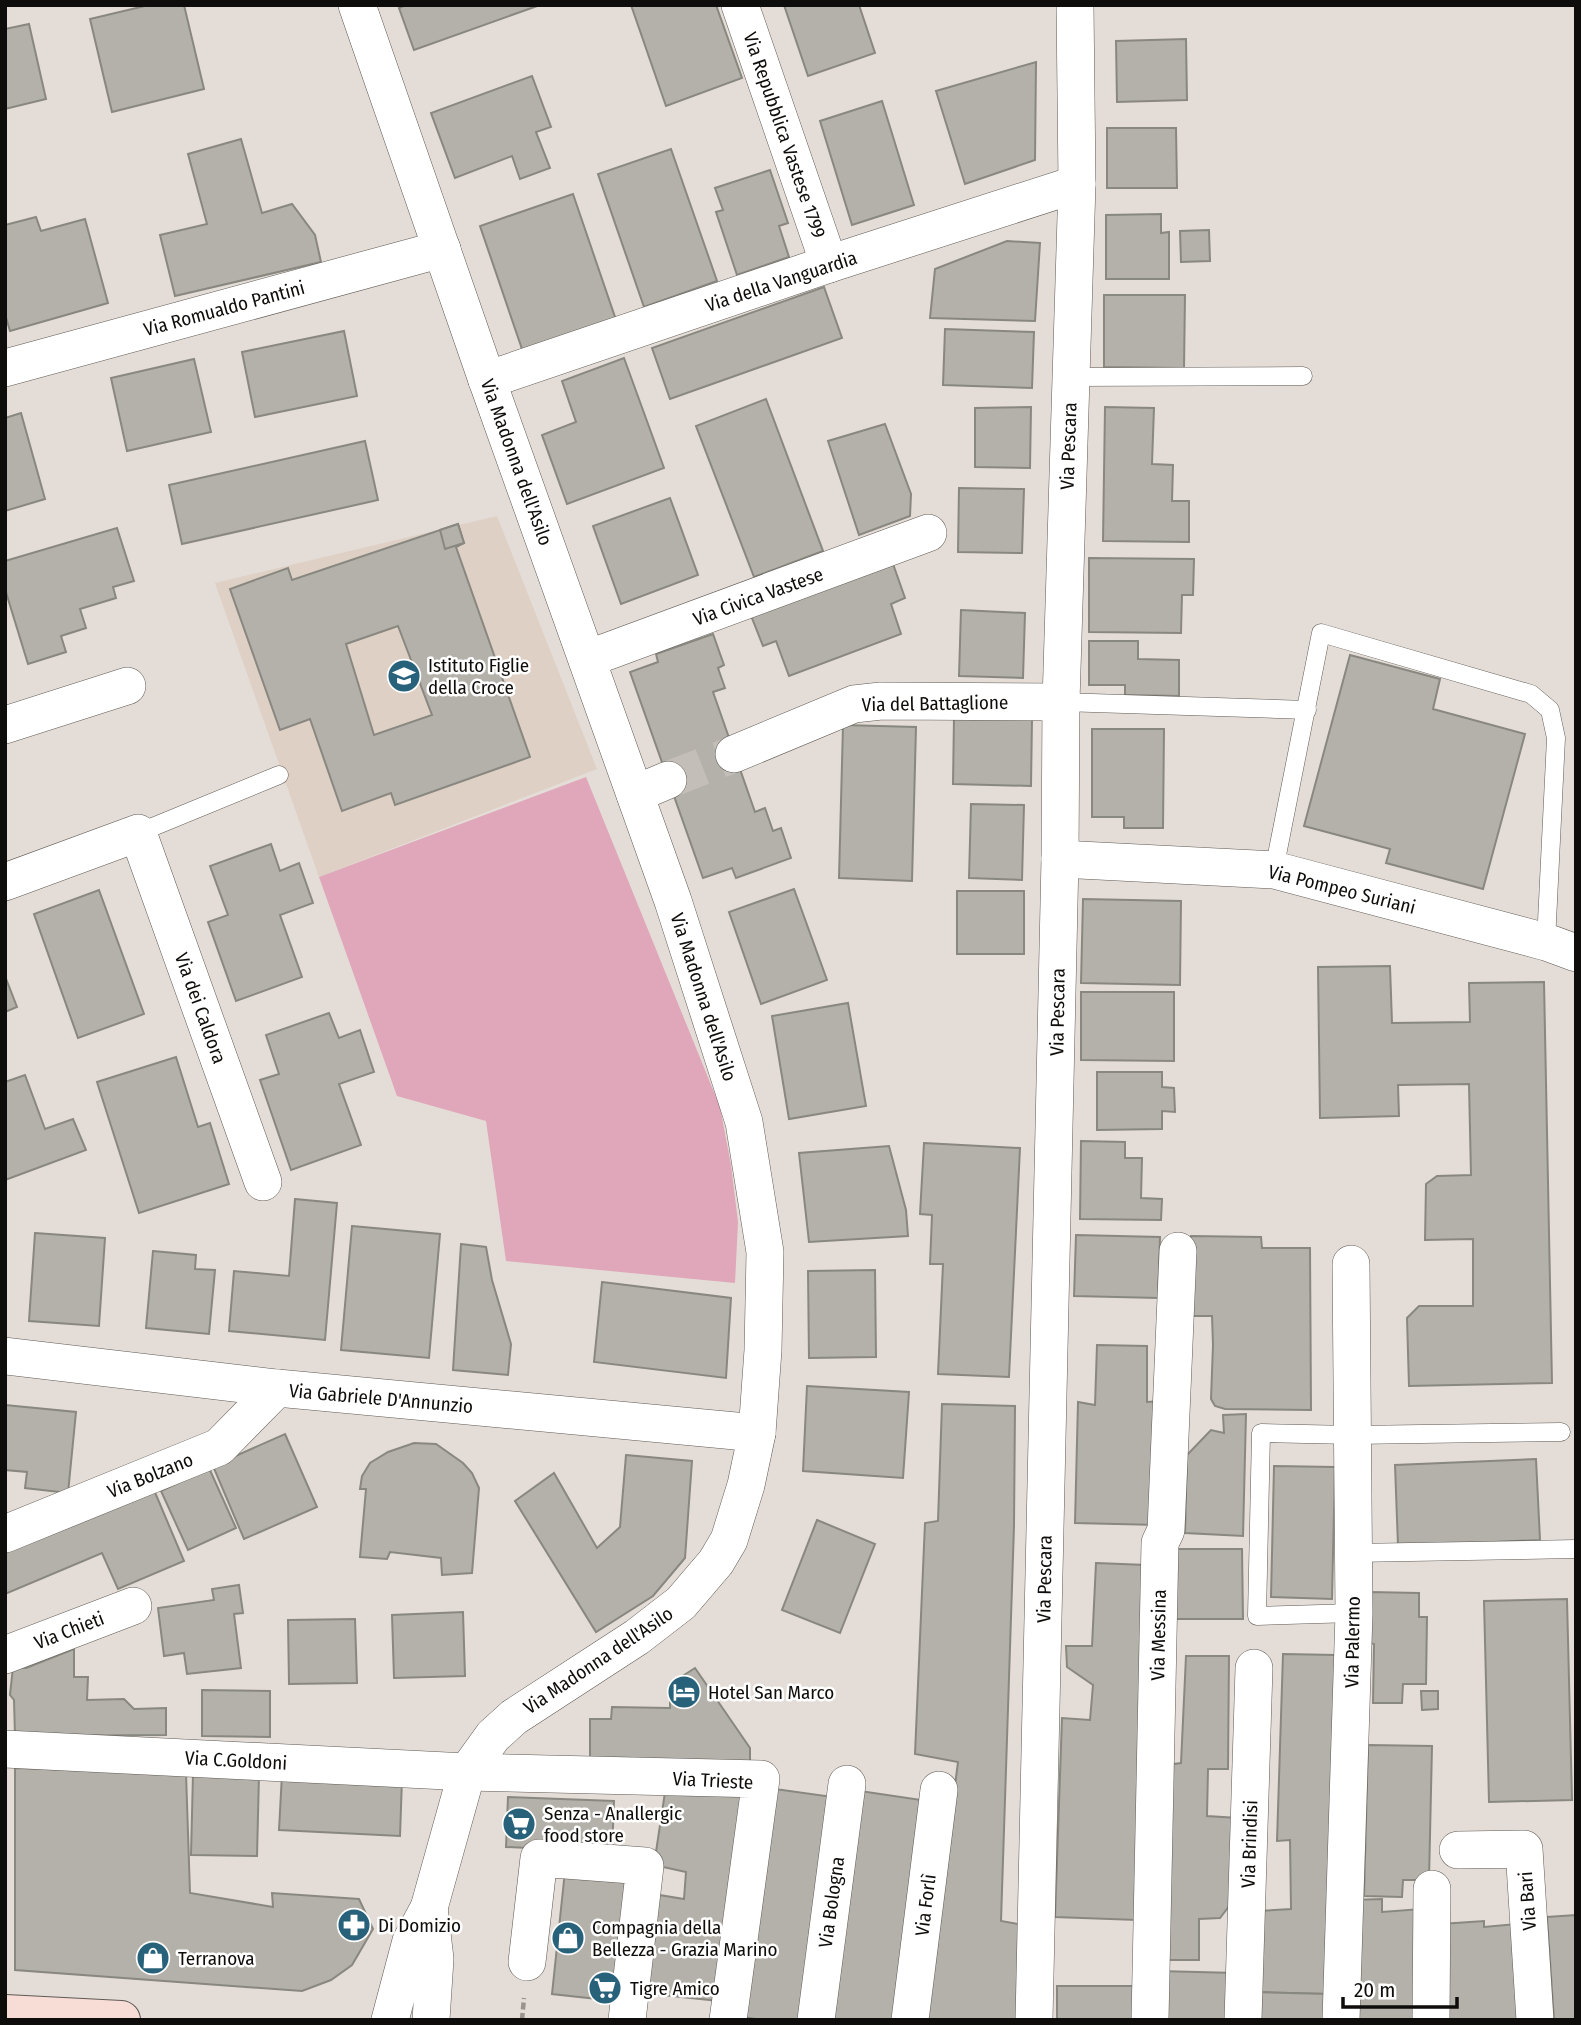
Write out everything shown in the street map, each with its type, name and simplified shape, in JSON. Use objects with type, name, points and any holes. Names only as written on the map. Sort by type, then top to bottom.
[{"type":"street","name":"Via Madonna dell'Asilo","points":[[358,5],[487,380],[673,901],[744,1122],[765,1252],[763,1350],[757,1433],[746,1485],[729,1540],[716,1562],[681,1603],[636,1637],[514,1717],[492,1737],[467,1772],[429,1908],[411,1941],[390,2020]]},
{"type":"street","name":"Via Repubblica Vastese 1799","points":[[740,5],[829,264]]},
{"type":"street","name":"Via Pescara","points":[[1034,2020],[1060,859],[1061,702],[1077,184],[1075,5]]},
{"type":"street","name":"Via della Vanguardia","points":[[487,380],[829,264],[1077,184]]},
{"type":"street","name":"Via Romualdo Pantini","points":[[5,368],[442,249]]},
{"type":"street","name":"Via Civica Vastese","points":[[587,659],[928,533]]},
{"type":"street","points":[[5,725],[127,686]]},
{"type":"street","name":"Via del Battaglione","points":[[734,754],[854,704],[881,701],[1061,702]]},
{"type":"street","points":[[635,794],[668,780]]},
{"type":"street","points":[[5,882],[138,833]]},
{"type":"street","name":"Via dei Caldora","points":[[138,833],[263,1182]]},
{"type":"street","name":"Via Pompeo Suriani","points":[[1060,859],[1274,870],[1561,947]]},
{"type":"street","name":"Via Messina","points":[[1150,2020],[1160,1543],[1166,1530],[1178,1251]]},
{"type":"street","name":"Via Palermo","points":[[1341,2020],[1354,1613],[1352,1264]]},
{"type":"street","name":"Via Gabriele D'Annunzio","points":[[5,1356],[277,1388],[757,1433]]},
{"type":"street","name":"Via Bolzano","points":[[5,1534],[219,1447],[277,1388]]},
{"type":"street","name":"Via Chieti","points":[[5,1655],[133,1606]]},
{"type":"street","name":"Via Brindisi","points":[[1243,2020],[1254,1668]]},
{"type":"street","name":"Via C.Goldoni","points":[[5,1749],[467,1772]]},
{"type":"street","name":"Via Trieste","points":[[467,1772],[761,1779],[729,2020]]},
{"type":"street","name":"Via Bologna","points":[[816,2020],[847,1784]]},
{"type":"street","name":"Via Forlì","points":[[910,2020],[939,1790]]},
{"type":"street","name":"Via Bari","points":[[1458,1850],[1524,1849],[1535,2020]]},
{"type":"street","points":[[527,1962],[539,1858],[645,1866],[628,2020]]},
{"type":"street","points":[[1431,2020],[1432,1889]]},
{"type":"street","name":"Via Madonna dell'Asilo","points":[[429,1908],[435,1959],[431,2020]]},
{"type":"street","points":[[5,2014],[121,2020]]},
{"type":"lane","points":[[1070,377],[1303,376]]},
{"type":"lane","points":[[1274,870],[1321,633],[1531,694],[1550,710],[1556,738],[1561,947]]},
{"type":"lane","points":[[1061,702],[1307,710]]},
{"type":"lane","points":[[138,833],[279,775]]},
{"type":"lane","points":[[1354,1613],[1257,1616],[1261,1433],[1352,1435],[1561,1432]]},
{"type":"lane","points":[[1353,1553],[1576,1549]]},
{"type":"shaded area","name":"Istituto Figlie della Croce","points":[[497,516],[597,769],[319,877],[215,583]]},
{"type":"shaded area","points":[[586,777],[720,1107],[738,1222],[735,1283],[506,1261],[486,1121],[397,1096],[319,877]]},
{"type":"building","points":[[149,5],[184,5],[204,89],[112,112],[90,19]]},
{"type":"building","points":[[406,5],[540,5],[414,50],[399,8]]},
{"type":"building","points":[[631,5],[716,5],[742,78],[666,106]]},
{"type":"building","points":[[784,5],[859,5],[875,53],[808,76]]},
{"type":"building","points":[[29,24],[46,99],[5,109],[5,29]]},
{"type":"building","points":[[1186,39],[1187,100],[1117,102],[1116,41]]},
{"type":"building","points":[[1036,62],[1035,160],[965,184],[936,91]]},
{"type":"building","points":[[532,76],[551,127],[536,132],[550,168],[520,179],[512,156],[455,178],[431,113]]},
{"type":"building","points":[[882,101],[914,205],[852,225],[820,121]]},
{"type":"building","points":[[1107,128],[1176,128],[1177,188],[1107,188]]},
{"type":"building","points":[[241,139],[262,213],[292,204],[315,235],[321,262],[175,296],[160,235],[207,224],[188,154]]},
{"type":"building","points":[[671,149],[717,281],[644,307],[598,174]]},
{"type":"building","points":[[770,170],[788,223],[779,226],[789,257],[737,275],[716,212],[723,210],[715,188]]},
{"type":"building","points":[[573,194],[616,320],[523,352],[480,226]]},
{"type":"building","points":[[1161,214],[1161,233],[1169,232],[1169,279],[1106,279],[1106,215]]},
{"type":"building","points":[[36,217],[41,231],[85,219],[108,303],[10,331],[5,314],[5,225]]},
{"type":"building","points":[[1209,230],[1210,261],[1181,262],[1180,231]]},
{"type":"building","points":[[1007,241],[1040,243],[1035,321],[930,318],[935,269]]},
{"type":"building","points":[[824,287],[842,338],[670,399],[652,348]]},
{"type":"building","points":[[1104,295],[1185,295],[1184,368],[1104,367]]},
{"type":"building","points":[[945,329],[1034,332],[1032,388],[943,385]]},
{"type":"building","points":[[344,331],[357,396],[255,417],[242,352]]},
{"type":"building","points":[[624,358],[664,468],[567,504],[542,435],[576,422],[562,381]]},
{"type":"building","points":[[194,359],[211,432],[127,451],[111,378]]},
{"type":"building","points":[[766,399],[823,551],[754,577],[696,426]]},
{"type":"building","points":[[1031,407],[1030,468],[975,467],[975,408]]},
{"type":"building","points":[[1105,407],[1154,408],[1152,464],[1173,465],[1172,501],[1189,501],[1189,542],[1103,541]]},
{"type":"building","points":[[21,413],[45,499],[5,511],[5,418]]},
{"type":"building","points":[[885,424],[911,494],[910,516],[859,535],[828,441]]},
{"type":"building","points":[[365,441],[378,500],[182,544],[169,485]]},
{"type":"building","points":[[959,488],[1024,489],[1022,553],[958,552]]},
{"type":"building","points":[[670,498],[698,575],[621,604],[593,526]]},
{"type":"building","points":[[458,524],[464,543],[456,547],[530,757],[395,805],[391,793],[342,811],[310,719],[280,730],[230,589],[288,568],[292,580]],"holes":[[[398,626],[432,715],[374,735],[346,644]]]},
{"type":"building","points":[[458,524],[464,543],[445,549],[440,530]]},
{"type":"building","points":[[117,528],[134,581],[113,587],[116,598],[80,609],[86,628],[61,636],[66,652],[28,664],[5,589],[5,561]]},
{"type":"building","points":[[1089,558],[1194,559],[1193,595],[1182,595],[1181,633],[1089,632]]},
{"type":"building","points":[[892,561],[905,598],[891,604],[901,634],[789,676],[776,641],[763,646],[750,613]]},
{"type":"building","points":[[961,610],[1025,613],[1023,678],[959,676]]},
{"type":"building","points":[[713,634],[724,665],[718,668],[725,688],[713,692],[755,812],[765,808],[773,831],[781,828],[791,858],[736,878],[732,868],[703,878],[630,672],[658,662],[656,654]]},
{"type":"building","points":[[1089,641],[1138,641],[1138,659],[1179,660],[1179,696],[1125,695],[1125,685],[1089,685]]},
{"type":"building","points":[[1350,655],[1440,679],[1433,709],[1525,734],[1483,889],[1386,863],[1390,849],[1304,826]]},
{"type":"building","points":[[954,717],[1032,719],[1031,786],[953,784]]},
{"type":"building","points":[[843,725],[916,727],[912,881],[839,878]]},
{"type":"building","points":[[1092,729],[1164,729],[1163,828],[1124,828],[1124,817],[1092,817]]},
{"type":"building","points":[[971,804],[1024,805],[1022,880],[969,878]]},
{"type":"building","points":[[271,844],[280,871],[299,863],[313,903],[280,915],[302,977],[236,1001],[208,922],[228,915],[210,866]]},
{"type":"building","points":[[794,889],[827,980],[761,1004],[729,912]]},
{"type":"building","points":[[99,890],[144,1014],[78,1038],[34,914]]},
{"type":"building","points":[[957,891],[1024,891],[1024,954],[957,954]]},
{"type":"building","points":[[1083,899],[1181,901],[1180,985],[1081,983]]},
{"type":"building","points":[[1390,966],[1392,1023],[1470,1022],[1469,983],[1544,982],[1552,1383],[1409,1386],[1407,1318],[1419,1306],[1473,1306],[1473,1239],[1425,1240],[1426,1184],[1437,1176],[1471,1175],[1469,1084],[1398,1085],[1399,1116],[1320,1118],[1318,967]]},
{"type":"building","points":[[5,976],[17,1007],[5,1012]]},
{"type":"building","points":[[1081,992],[1174,992],[1174,1061],[1081,1060]]},
{"type":"building","points":[[848,1003],[866,1106],[789,1119],[772,1016]]},
{"type":"building","points":[[329,1013],[339,1038],[360,1030],[374,1072],[339,1084],[361,1145],[291,1170],[260,1080],[279,1074],[266,1035]]},
{"type":"building","points":[[176,1057],[198,1127],[210,1123],[229,1184],[139,1213],[97,1082]]},
{"type":"building","points":[[1097,1072],[1162,1072],[1162,1087],[1174,1088],[1175,1112],[1162,1111],[1162,1129],[1097,1130]]},
{"type":"building","points":[[25,1075],[45,1129],[73,1119],[86,1150],[5,1180],[5,1082]]},
{"type":"building","points":[[1081,1141],[1125,1142],[1125,1158],[1142,1158],[1141,1198],[1162,1199],[1161,1220],[1080,1219]]},
{"type":"building","points":[[924,1143],[1020,1148],[1009,1377],[938,1374],[943,1264],[930,1264],[932,1215],[920,1214]]},
{"type":"building","points":[[889,1146],[906,1210],[908,1236],[809,1242],[799,1153]]},
{"type":"building","points":[[295,1199],[337,1203],[325,1340],[229,1331],[234,1271],[289,1276]]},
{"type":"building","points":[[352,1226],[440,1234],[429,1358],[341,1350]]},
{"type":"building","points":[[35,1233],[105,1238],[99,1326],[29,1321]]},
{"type":"building","points":[[1076,1235],[1160,1237],[1158,1298],[1074,1296]]},
{"type":"building","points":[[1191,1236],[1261,1237],[1262,1248],[1310,1248],[1311,1410],[1225,1409],[1215,1406],[1211,1399],[1212,1316],[1190,1316]]},
{"type":"building","points":[[461,1244],[486,1247],[492,1280],[511,1344],[508,1375],[453,1370]]},
{"type":"building","points":[[153,1251],[196,1255],[195,1269],[215,1270],[209,1334],[146,1328]]},
{"type":"building","points":[[875,1270],[876,1357],[809,1358],[808,1271]]},
{"type":"building","points":[[602,1282],[731,1298],[726,1378],[594,1362]]},
{"type":"building","points":[[1097,1345],[1147,1346],[1147,1402],[1161,1401],[1158,1525],[1075,1523],[1078,1402],[1095,1405]]},
{"type":"building","points":[[807,1386],[909,1392],[903,1478],[803,1471]]},
{"type":"building","points":[[942,1404],[1015,1406],[1014,1526],[1001,1921],[1023,1925],[1017,2020],[925,2020],[958,1762],[915,1754],[925,1523],[938,1521]]},
{"type":"building","points":[[5,1405],[76,1412],[68,1493],[25,1488],[27,1472],[5,1470]]},
{"type":"building","points":[[1246,1414],[1243,1536],[1185,1533],[1187,1455],[1211,1430],[1224,1433],[1223,1415]]},
{"type":"building","points":[[285,1434],[317,1507],[244,1539],[213,1466]]},
{"type":"building","points":[[414,1443],[436,1444],[463,1463],[472,1473],[479,1488],[472,1573],[442,1575],[441,1558],[390,1552],[387,1559],[360,1557],[366,1489],[360,1489],[362,1476],[370,1463],[388,1452]]},
{"type":"building","points":[[626,1455],[692,1461],[685,1558],[653,1596],[596,1632],[515,1501],[554,1473],[597,1548],[620,1527]]},
{"type":"building","points":[[1536,1459],[1540,1540],[1398,1546],[1395,1465]]},
{"type":"building","points":[[1274,1466],[1335,1467],[1332,1599],[1271,1597]]},
{"type":"building","points":[[209,1468],[236,1528],[188,1550],[161,1491]]},
{"type":"building","points":[[154,1490],[184,1561],[118,1589],[102,1553],[5,1594],[5,1553]]},
{"type":"building","points":[[817,1520],[875,1544],[840,1633],[782,1610]]},
{"type":"building","points":[[1172,1549],[1242,1549],[1243,1619],[1172,1619]]},
{"type":"building","points":[[1096,1563],[1146,1565],[1137,1920],[1055,1917],[1062,1718],[1090,1720],[1093,1685],[1067,1667],[1066,1646],[1092,1646]]},
{"type":"building","points":[[239,1585],[243,1613],[234,1614],[241,1668],[187,1674],[184,1653],[164,1656],[158,1608],[214,1600],[212,1589]]},
{"type":"building","points":[[1370,1592],[1419,1593],[1419,1617],[1427,1617],[1426,1684],[1403,1684],[1402,1703],[1373,1703],[1374,1644],[1369,1643]]},
{"type":"building","points":[[1567,1599],[1572,1800],[1489,1802],[1484,1601]]},
{"type":"building","points":[[463,1612],[465,1676],[394,1678],[392,1615]]},
{"type":"building","points":[[355,1619],[357,1683],[289,1684],[288,1620]]},
{"type":"building","points":[[74,1649],[74,1677],[88,1677],[87,1700],[124,1699],[134,1709],[166,1708],[166,1735],[15,1736],[14,1700],[10,1695],[13,1667],[26,1668]]},
{"type":"building","points":[[1283,1654],[1336,1655],[1328,1994],[1255,1992],[1258,1911],[1291,1909],[1290,1840],[1277,1841]]},
{"type":"building","points":[[1186,1656],[1229,1656],[1228,1769],[1208,1769],[1207,1816],[1238,1818],[1236,1897],[1220,1918],[1199,1919],[1199,1960],[1164,1960],[1166,1765],[1181,1763]]},
{"type":"building","points":[[695,1668],[750,1748],[750,1769],[590,1767],[590,1719],[611,1719],[612,1707],[670,1708],[670,1684]]},
{"type":"building","points":[[202,1690],[270,1691],[270,1737],[202,1736]]},
{"type":"building","points":[[1421,1691],[1438,1691],[1438,1709],[1422,1710]]},
{"type":"building","points":[[1368,1745],[1432,1746],[1429,1880],[1403,1880],[1402,1897],[1364,1896]]},
{"type":"building","points":[[15,1768],[186,1773],[190,1893],[273,1907],[272,1893],[359,1899],[373,1929],[352,1965],[331,1980],[302,1991],[15,1970]]},
{"type":"building","points":[[193,1774],[259,1775],[257,1856],[191,1855]]},
{"type":"building","points":[[282,1774],[402,1779],[400,1836],[279,1830]]},
{"type":"building","points":[[667,1779],[749,1783],[718,2001],[635,1992],[647,1893],[684,1899],[686,1872],[654,1865]]},
{"type":"building","points":[[768,1788],[833,1797],[802,2020],[762,2020],[736,2016]]},
{"type":"building","points":[[860,1791],[928,1801],[900,2020],[830,2020]]},
{"type":"building","points":[[508,1797],[614,1801],[612,1852],[506,1847]]},
{"type":"building","points":[[565,1871],[637,1878],[624,2002],[552,1994]]},
{"type":"building","points":[[1382,1899],[1382,1912],[1421,1909],[1421,2020],[1352,2020],[1351,1900]]},
{"type":"building","points":[[1576,1915],[1576,2020],[1554,2020],[1547,1917]]},
{"type":"building","points":[[1484,1921],[1484,1927],[1516,1924],[1523,2020],[1448,2020],[1441,1924]]},
{"type":"building","points":[[1158,1971],[1236,1973],[1234,2020],[1156,2020]]},
{"type":"building","points":[[1057,1986],[1135,1986],[1135,2020],[1057,2020]]},
{"type":"building","points":[[1255,1992],[1328,1994],[1328,2020],[1254,2020]]},
{"type":"tunnel","points":[[668,780],[734,754]]},
{"type":"place","name":"Istituto Figlie della Croce","points":[[404,676]]},
{"type":"place","name":"Hotel San Marco","points":[[684,1692]]},
{"type":"place","name":"Senza - Anallergic food store","points":[[519,1824]]},
{"type":"place","name":"Di Domizio","points":[[354,1925]]},
{"type":"place","name":"Compagnia della Bellezza - Grazia Marino","points":[[568,1938]]},
{"type":"place","name":"Terranova","points":[[153,1958]]},
{"type":"place","name":"Tigre Amico","points":[[605,1988]]}]
